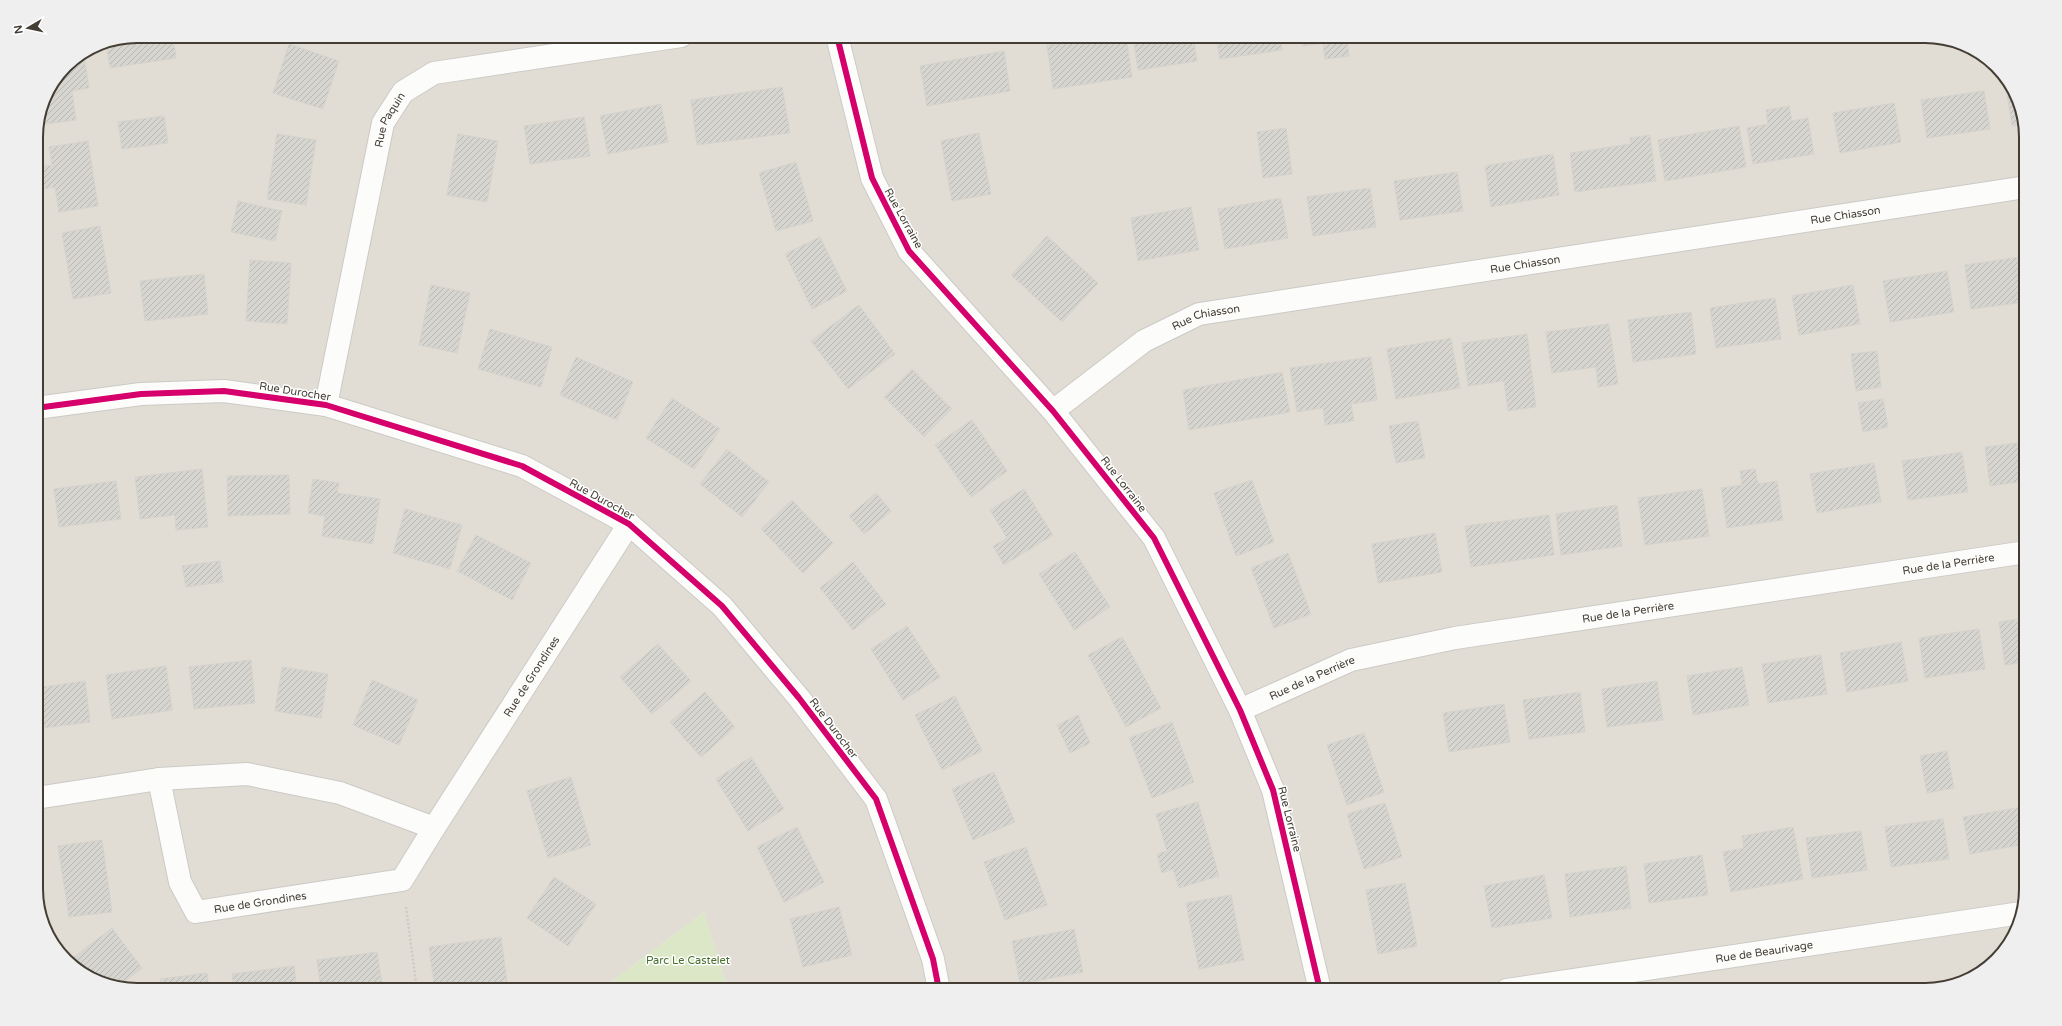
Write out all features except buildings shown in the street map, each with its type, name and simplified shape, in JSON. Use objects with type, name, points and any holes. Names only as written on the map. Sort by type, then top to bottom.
[{"type":"street","name":"Rue Paquin","points":[[326,405],[383,123],[403,92],[434,73],[634,43]]},
{"type":"street","name":"Rue Lorraine","points":[[839,43],[872,178],[909,251],[1053,411],[1154,538],[1240,710],[1273,790],[1318,983]]},
{"type":"street","name":"Rue Chiasson","points":[[1053,411],[1144,341],[1199,314],[2019,188]]},
{"type":"street","name":"Rue Durocher","points":[[43,407],[141,394],[224,391],[326,405],[522,466],[629,524],[722,606],[799,698],[876,799],[933,959],[938,983]]},
{"type":"street","name":"Rue de Grondines","points":[[159,778],[180,882],[196,912],[402,880],[629,524]]},
{"type":"street","name":"Rue de la Perrière","points":[[1240,710],[1351,660],[1455,638],[2019,553]]},
{"type":"street","points":[[43,797],[159,778],[247,774],[340,793],[434,828]]},
{"type":"street","name":"Rue de Beaurivage","points":[[1553,983],[2016,913]]},
{"type":"path","points":[[402,880],[416,983]]},
{"type":"shaded area","points":[[137,43],[1925,43],[1949,46],[1967,53],[1987,66],[2003,85],[2014,107],[2019,131],[2019,889],[2017,907],[2009,931],[1996,951],[1982,964],[1961,976],[1949,980],[1925,983],[726,983],[704,912],[609,983],[137,983],[119,981],[95,973],[75,960],[66,951],[53,931],[48,919],[43,895],[43,131],[46,113],[53,95],[66,75],[80,62],[107,48]]},
{"type":"green space","name":"Parc Le Castelet","points":[[704,912],[726,983],[609,983]]},
{"type":"cycle path","points":[[839,43],[872,178],[909,251],[1053,411],[1154,538],[1240,710],[1273,790],[1318,983]]},
{"type":"cycle path","points":[[43,407],[141,394],[224,391],[326,405],[522,466],[629,524],[722,606],[799,698],[876,799],[933,959],[938,983]]}]
